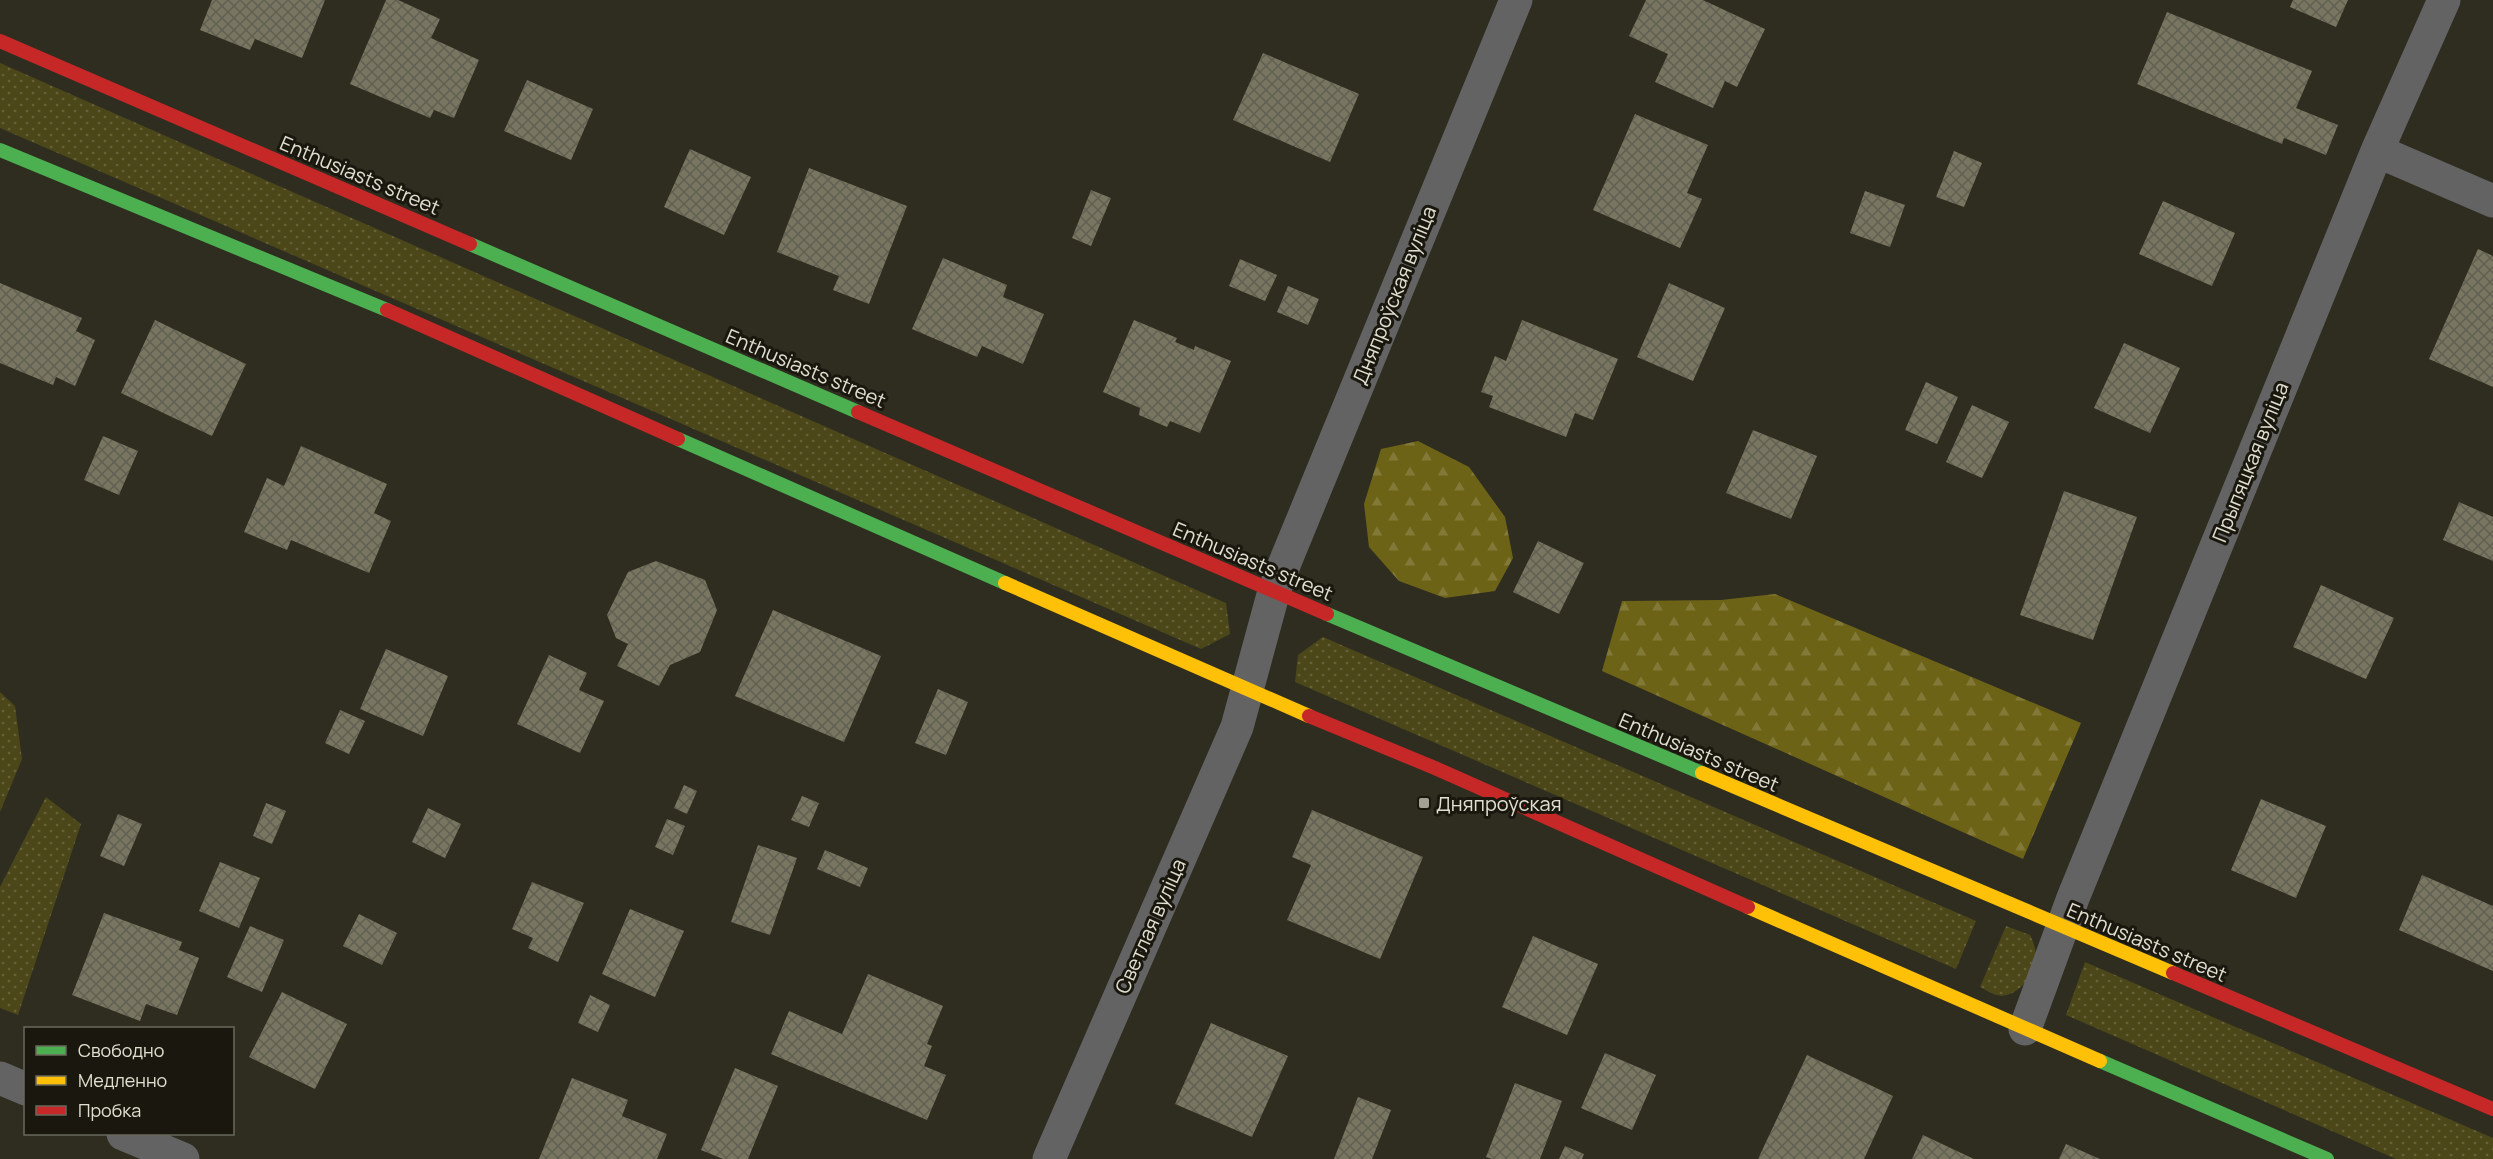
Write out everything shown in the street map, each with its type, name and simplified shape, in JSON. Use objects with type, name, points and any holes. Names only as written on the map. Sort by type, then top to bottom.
[{"type":"street","name":"Дняпроўская вуліца","points":[[1246,690],[1274,591],[1516,0]]},
{"type":"street","name":"Прыпяцкая вуліца","points":[[2025,1029],[2061,927],[2377,151],[2444,0]]},
{"type":"street","name":"Enthusiasts street","points":[[0,41],[1274,591],[2493,1109]]},
{"type":"street","points":[[0,150],[359,298],[1246,690],[1435,768],[2025,1029],[2327,1159]]},
{"type":"street","points":[[2377,151],[2493,201]]},
{"type":"street","name":"Светлая вуліца","points":[[1049,1159],[1237,727],[1246,690]]},
{"type":"street","points":[[0,1078],[24,1088]]},
{"type":"street","points":[[123,1143],[183,1159]]},
{"type":"shaded area","points":[[0,63],[1226,603],[1230,634],[1201,649],[0,128]]},
{"type":"shaded area","points":[[1323,637],[1976,921],[1956,969],[1295,682],[1298,655]]},
{"type":"shaded area","points":[[0,692],[15,706],[22,759],[0,812]]},
{"type":"shaded area","points":[[46,797],[81,824],[18,1015],[0,1008],[0,887]]},
{"type":"shaded area","points":[[2006,926],[2030,935],[2035,948],[2036,962],[2022,986],[2003,996],[1980,987]]},
{"type":"shaded area","points":[[2085,962],[2493,1138],[2493,1159],[2396,1159],[2066,1015]]},
{"type":"green space","points":[[1418,441],[1469,467],[1505,517],[1513,558],[1495,591],[1445,598],[1399,581],[1369,547],[1364,504],[1381,449]]},
{"type":"green space","points":[[1775,594],[2081,723],[2023,859],[1602,671],[1622,601],[1721,600]]},
{"type":"building","points":[[212,0],[325,0],[302,58],[255,39],[250,50],[200,30]]},
{"type":"building","points":[[386,0],[398,0],[440,19],[431,38],[479,60],[454,118],[434,110],[430,118],[350,84]]},
{"type":"building","points":[[1646,0],[1703,0],[1765,29],[1737,87],[1725,81],[1713,108],[1655,82],[1668,54],[1629,36]]},
{"type":"building","points":[[2293,0],[2348,0],[2336,27],[2290,7]]},
{"type":"building","points":[[2167,12],[2312,71],[2296,108],[2338,125],[2326,155],[2284,138],[2282,144],[2137,84]]},
{"type":"building","points":[[1263,53],[1359,94],[1330,162],[1233,120]]},
{"type":"building","points":[[527,80],[593,109],[571,160],[504,131]]},
{"type":"building","points":[[1635,114],[1708,145],[1687,193],[1702,199],[1680,248],[1593,210]]},
{"type":"building","points":[[690,149],[751,177],[724,235],[664,207]]},
{"type":"building","points":[[1954,151],[1982,163],[1964,207],[1936,197]]},
{"type":"building","points":[[809,168],[907,206],[869,304],[833,290],[839,276],[777,252]]},
{"type":"building","points":[[1091,190],[1111,198],[1091,246],[1072,238]]},
{"type":"building","points":[[1865,191],[1905,205],[1890,247],[1850,233]]},
{"type":"building","points":[[2163,201],[2235,233],[2212,286],[2139,254]]},
{"type":"building","points":[[2478,249],[2493,256],[2493,387],[2429,359]]},
{"type":"building","points":[[943,258],[1007,285],[1003,297],[1044,314],[1023,364],[982,346],[977,357],[912,329]]},
{"type":"building","points":[[1240,259],[1277,275],[1265,301],[1229,286]]},
{"type":"building","points":[[0,283],[82,318],[76,331],[95,340],[75,386],[56,377],[53,385],[0,363]]},
{"type":"building","points":[[1669,283],[1725,308],[1693,381],[1637,357]]},
{"type":"building","points":[[1288,286],[1319,299],[1308,325],[1277,312]]},
{"type":"building","points":[[155,320],[246,364],[212,436],[121,393]]},
{"type":"building","points":[[1134,320],[1177,338],[1175,342],[1194,350],[1195,346],[1231,361],[1200,433],[1170,421],[1167,427],[1139,415],[1140,408],[1103,392]]},
{"type":"building","points":[[1522,320],[1618,359],[1593,420],[1575,413],[1566,437],[1489,407],[1493,396],[1481,392],[1495,356],[1506,361]]},
{"type":"building","points":[[2124,343],[2180,368],[2150,433],[2094,408]]},
{"type":"building","points":[[1926,382],[1958,397],[1937,444],[1905,430]]},
{"type":"building","points":[[1972,405],[2009,422],[1982,478],[1946,462]]},
{"type":"building","points":[[1753,430],[1817,456],[1791,519],[1726,493]]},
{"type":"building","points":[[103,436],[138,451],[119,495],[84,480]]},
{"type":"building","points":[[301,446],[387,484],[374,513],[391,521],[369,573],[291,540],[287,550],[244,532],[267,478],[284,486]]},
{"type":"building","points":[[2064,491],[2137,517],[2093,640],[2020,615]]},
{"type":"building","points":[[2459,502],[2493,517],[2493,561],[2443,540]]},
{"type":"building","points":[[1538,541],[1584,563],[1559,614],[1513,592]]},
{"type":"building","points":[[656,561],[705,580],[717,610],[700,652],[670,665],[659,686],[617,666],[628,644],[616,638],[607,615],[628,572]]},
{"type":"building","points":[[2321,585],[2394,618],[2366,679],[2293,647]]},
{"type":"building","points":[[773,610],[881,656],[844,742],[735,696]]},
{"type":"building","points":[[386,649],[448,676],[423,736],[360,709]]},
{"type":"building","points":[[549,655],[587,673],[579,690],[604,701],[580,753],[517,724]]},
{"type":"building","points":[[938,689],[968,702],[946,755],[915,743]]},
{"type":"building","points":[[340,710],[365,721],[349,754],[325,743]]},
{"type":"building","points":[[684,785],[697,791],[687,814],[674,808]]},
{"type":"building","points":[[802,796],[819,803],[809,827],[791,820]]},
{"type":"building","points":[[2261,799],[2326,826],[2296,898],[2231,870]]},
{"type":"building","points":[[266,803],[286,811],[272,844],[253,836]]},
{"type":"building","points":[[428,808],[461,824],[445,858],[412,842]]},
{"type":"building","points":[[1312,810],[1423,857],[1380,959],[1287,920],[1311,865],[1292,857]]},
{"type":"building","points":[[118,814],[142,824],[124,866],[100,856]]},
{"type":"building","points":[[667,819],[685,826],[673,855],[655,847]]},
{"type":"building","points":[[758,845],[797,858],[770,935],[731,922]]},
{"type":"building","points":[[825,850],[868,868],[860,887],[817,869]]},
{"type":"building","points":[[220,862],[260,878],[239,928],[199,911]]},
{"type":"building","points":[[2422,875],[2493,906],[2493,971],[2399,930]]},
{"type":"building","points":[[532,882],[584,903],[558,962],[528,948],[533,938],[512,929]]},
{"type":"building","points":[[630,909],[684,931],[655,997],[602,974]]},
{"type":"building","points":[[104,913],[182,942],[179,950],[199,958],[177,1015],[146,1004],[140,1021],[72,995]]},
{"type":"building","points":[[359,914],[397,933],[382,965],[343,946]]},
{"type":"building","points":[[250,926],[284,940],[262,992],[227,977]]},
{"type":"building","points":[[1533,936],[1598,964],[1567,1035],[1502,1007]]},
{"type":"building","points":[[868,974],[943,1006],[927,1044],[932,1046],[924,1066],[946,1075],[927,1120],[771,1054],[789,1011],[842,1034]]},
{"type":"building","points":[[282,992],[347,1024],[315,1089],[249,1057]]},
{"type":"building","points":[[590,995],[610,1005],[598,1032],[578,1023]]},
{"type":"building","points":[[1211,1023],[1288,1056],[1252,1137],[1175,1104]]},
{"type":"building","points":[[1605,1053],[1656,1075],[1632,1130],[1581,1108]]},
{"type":"building","points":[[1807,1055],[1893,1096],[1864,1159],[1758,1159]]},
{"type":"building","points":[[735,1068],[778,1086],[748,1159],[723,1159],[701,1150]]},
{"type":"building","points":[[572,1078],[628,1100],[622,1116],[667,1134],[657,1159],[539,1159]]},
{"type":"building","points":[[1515,1083],[1562,1101],[1540,1159],[1486,1157]]},
{"type":"building","points":[[1358,1097],[1391,1110],[1372,1159],[1334,1159]]},
{"type":"building","points":[[1923,1135],[1974,1159],[1912,1159]]},
{"type":"building","points":[[2066,1144],[2100,1159],[2059,1159]]},
{"type":"building","points":[[1565,1146],[1584,1154],[1582,1159],[1559,1159]]},
{"type":"traffic: fast","points":[[0,150],[387,310]]},
{"type":"traffic: fast","points":[[470,244],[858,412]]},
{"type":"traffic: fast","points":[[678,439],[1005,583]]},
{"type":"traffic: fast","points":[[1327,614],[1702,773]]},
{"type":"traffic: fast","points":[[2100,1061],[2327,1159]]},
{"type":"traffic: slow","points":[[1005,583],[1309,716]]},
{"type":"traffic: slow","points":[[1702,773],[2173,973]]},
{"type":"traffic: slow","points":[[1748,907],[2100,1061]]},
{"type":"traffic: jam","points":[[0,41],[470,244]]},
{"type":"traffic: jam","points":[[387,310],[678,439]]},
{"type":"traffic: jam","points":[[858,412],[1327,614]]},
{"type":"traffic: jam","points":[[1309,716],[1435,768],[1748,907]]},
{"type":"traffic: jam","points":[[2173,973],[2493,1109]]},
{"type":"place","name":"Дняпроўская","points":[[1424,803]]}]
